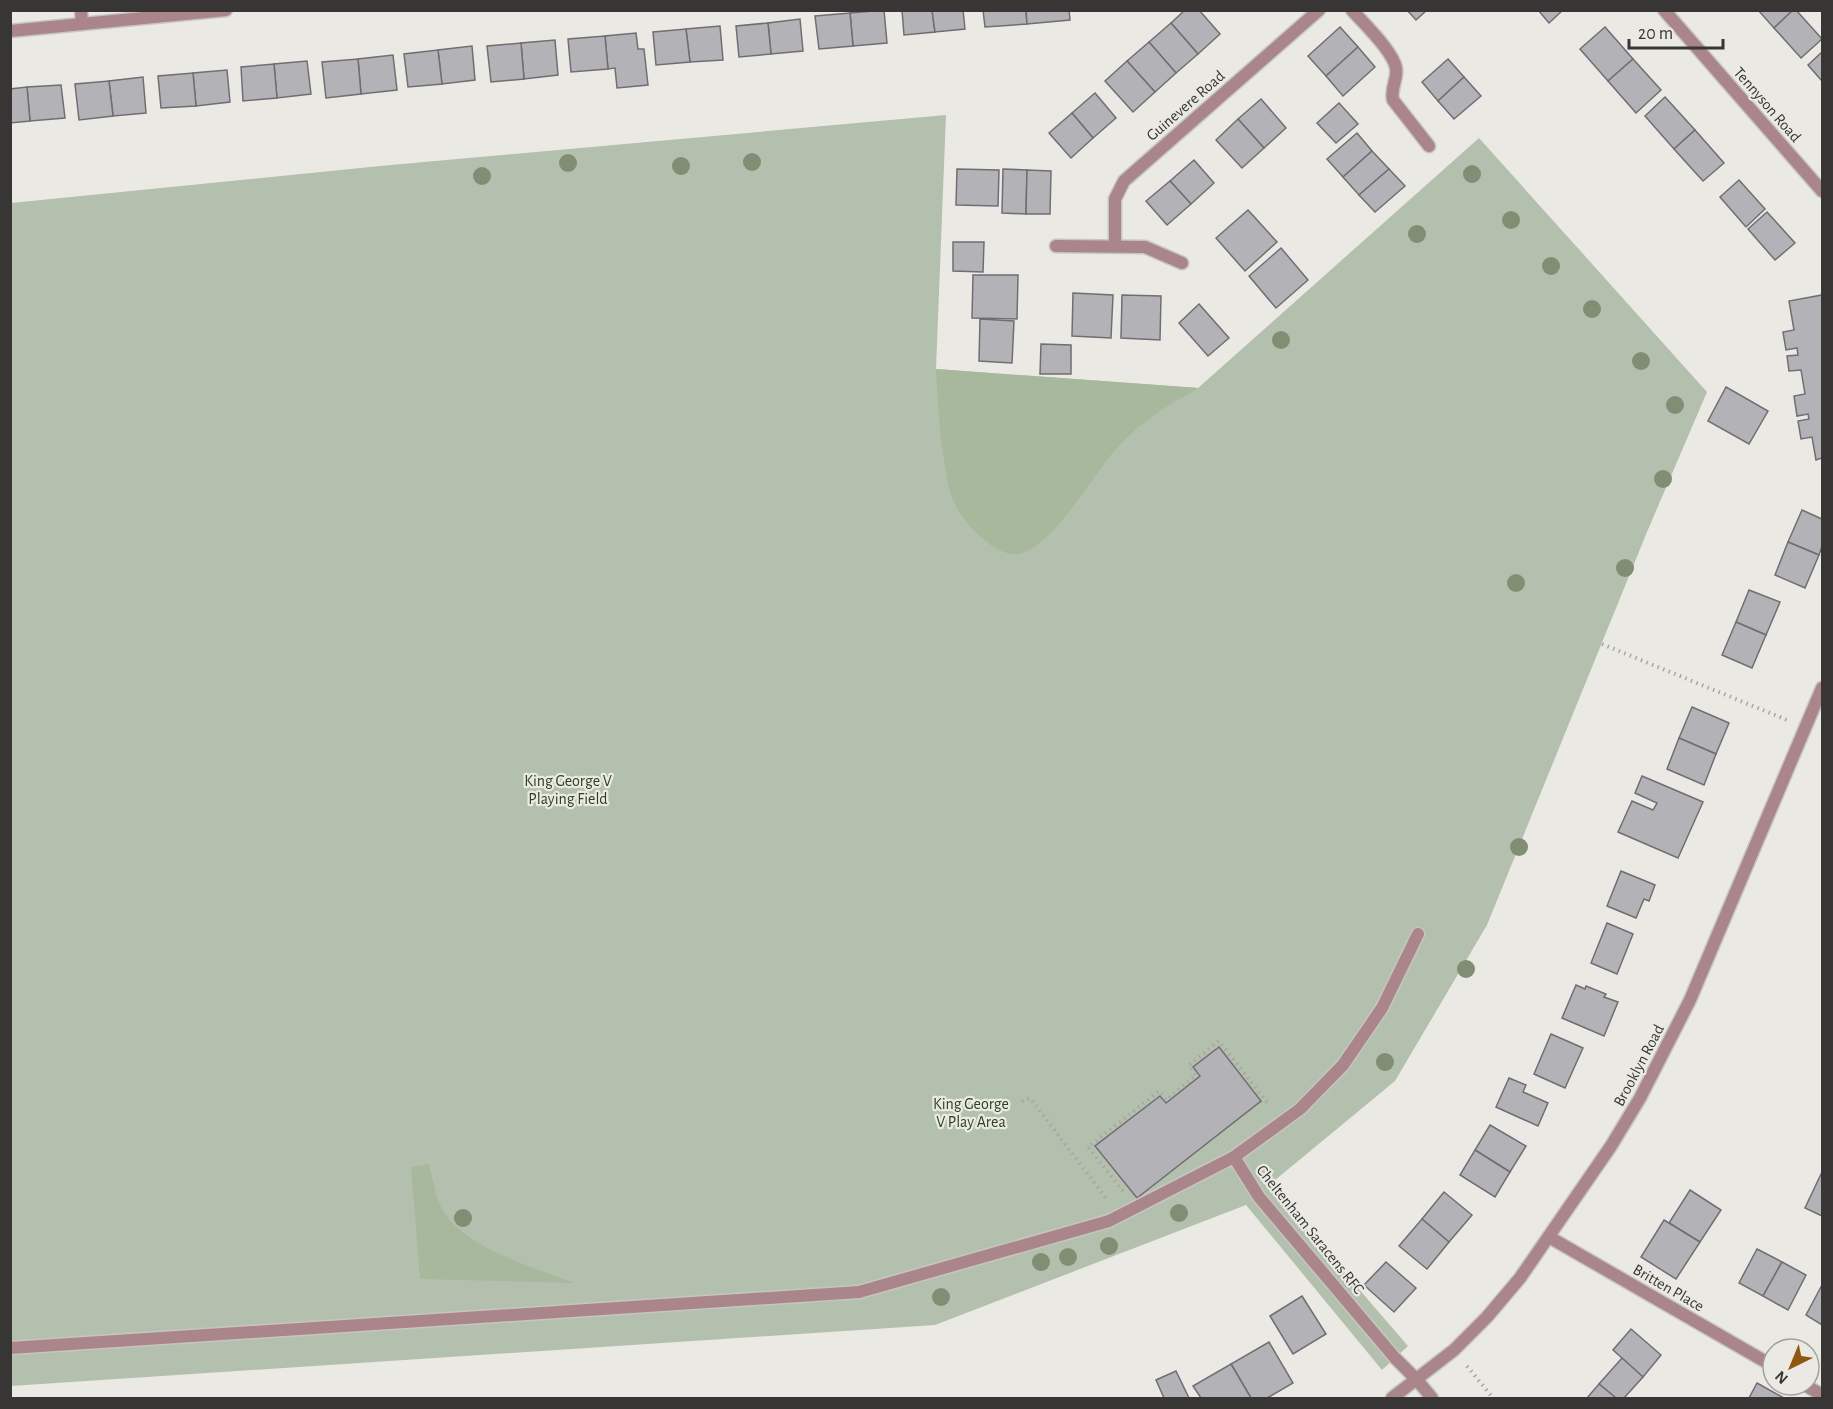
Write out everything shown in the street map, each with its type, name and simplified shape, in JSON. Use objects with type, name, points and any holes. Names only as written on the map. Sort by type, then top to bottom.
[{"type":"street","points":[[81,10],[82,24]]},
{"type":"street","points":[[10,31],[226,10]]},
{"type":"street","name":"Guinevere Road","points":[[1115,246],[1115,199],[1124,181],[1319,10]]},
{"type":"street","points":[[1352,10],[1391,56],[1396,66],[1396,76],[1391,92],[1393,100],[1429,146]]},
{"type":"street","name":"Tennyson Road","points":[[1664,10],[1822,192]]},
{"type":"street","points":[[1056,246],[1145,247],[1182,263]]},
{"type":"street","name":"Brooklyn Road","points":[[1392,1398],[1454,1350],[1488,1317],[1520,1278],[1611,1146],[1666,1050],[1690,1000],[1822,688]]},
{"type":"street","name":"Cheltenham Saracens RFC","points":[[1418,934],[1382,1008],[1343,1065],[1300,1109],[1234,1157],[1260,1197],[1388,1350],[1432,1398]]},
{"type":"street","points":[[10,1348],[859,1292],[1109,1221],[1234,1157]]},
{"type":"street","name":"Britten Place","points":[[1549,1237],[1761,1359]]},
{"type":"path","points":[[1602,644],[1806,727]]},
{"type":"path","points":[[1136,1207],[1088,1147],[1159,1091],[1166,1100],[1196,1076],[1189,1065],[1219,1041],[1282,1122]]},
{"type":"path","points":[[1022,1101],[1030,1098],[1118,1216]]},
{"type":"path","points":[[1454,1350],[1493,1398]]},
{"type":"green space","name":"King George V Playing Field","points":[[946,115],[936,369],[1198,388],[1479,138],[1707,392],[1647,532],[1487,925],[1395,1081],[1269,1185],[1408,1346],[1382,1370],[1246,1205],[935,1325],[11,1386],[11,203],[380,166]]},
{"type":"green space","points":[[936,369],[1199,388],[1165,408],[1134,431],[1105,462],[1074,506],[1038,544],[1020,554],[1010,554],[982,538],[963,518],[953,500],[941,441]]},
{"type":"green space","points":[[429,1164],[442,1209],[452,1223],[466,1235],[501,1255],[574,1283],[420,1279],[411,1167]]},
{"type":"building","points":[[884,10],[887,43],[853,46],[850,13]]},
{"type":"building","points":[[902,10],[932,10],[935,32],[904,35]]},
{"type":"building","points":[[932,10],[963,10],[965,29],[935,32]]},
{"type":"building","points":[[983,10],[1026,10],[1027,24],[985,27]]},
{"type":"building","points":[[1026,10],[1069,10],[1070,20],[1027,24]]},
{"type":"building","points":[[1185,10],[1199,10],[1220,34],[1198,54],[1171,23]]},
{"type":"building","points":[[1407,10],[1427,10],[1416,20]]},
{"type":"building","points":[[1538,10],[1563,10],[1549,23]]},
{"type":"building","points":[[1758,10],[1793,10],[1774,28]]},
{"type":"building","points":[[1793,10],[1796,10],[1822,39],[1801,58],[1774,28]]},
{"type":"building","points":[[850,13],[853,46],[819,49],[815,16]]},
{"type":"building","points":[[800,19],[803,51],[771,54],[768,23]]},
{"type":"building","points":[[768,23],[771,54],[739,57],[736,26]]},
{"type":"building","points":[[1171,23],[1198,54],[1176,73],[1149,42]]},
{"type":"building","points":[[720,26],[723,60],[690,62],[686,29]]},
{"type":"building","points":[[1340,27],[1358,47],[1326,76],[1308,56]]},
{"type":"building","points":[[1605,27],[1633,59],[1608,81],[1580,49]]},
{"type":"building","points":[[686,29],[690,62],[656,65],[653,32]]},
{"type":"building","points":[[636,33],[638,49],[644,49],[648,85],[617,88],[615,68],[608,69],[605,36]]},
{"type":"building","points":[[605,36],[608,69],[571,72],[568,39]]},
{"type":"building","points":[[555,40],[558,75],[524,79],[521,43]]},
{"type":"building","points":[[1149,42],[1176,73],[1155,92],[1127,61]]},
{"type":"building","points":[[521,43],[524,79],[491,82],[487,46]]},
{"type":"building","points":[[472,46],[475,80],[442,84],[438,50]]},
{"type":"building","points":[[1358,47],[1375,67],[1343,96],[1326,76]]},
{"type":"building","points":[[438,50],[442,84],[408,87],[404,54]]},
{"type":"building","points":[[1822,52],[1822,81],[1808,65]]},
{"type":"building","points":[[393,55],[397,90],[361,94],[358,59]]},
{"type":"building","points":[[358,59],[361,94],[326,98],[322,62]]},
{"type":"building","points":[[1448,59],[1464,77],[1438,101],[1422,82]]},
{"type":"building","points":[[1633,59],[1661,90],[1636,113],[1608,81]]},
{"type":"building","points":[[307,61],[311,94],[277,98],[274,64]]},
{"type":"building","points":[[1127,61],[1155,92],[1133,112],[1105,81]]},
{"type":"building","points":[[274,64],[277,98],[243,101],[241,67]]},
{"type":"building","points":[[227,70],[230,102],[196,106],[193,73]]},
{"type":"building","points":[[193,73],[196,106],[161,108],[158,76]]},
{"type":"building","points":[[143,77],[146,113],[113,116],[109,81]]},
{"type":"building","points":[[1464,77],[1481,96],[1454,119],[1438,101]]},
{"type":"building","points":[[109,81],[113,116],[79,120],[75,84]]},
{"type":"building","points":[[61,85],[65,118],[30,121],[27,87]]},
{"type":"building","points":[[27,87],[30,121],[10,123],[10,89]]},
{"type":"building","points":[[1095,93],[1116,118],[1093,138],[1072,113]]},
{"type":"building","points":[[1665,97],[1695,130],[1674,149],[1645,116]]},
{"type":"building","points":[[1261,99],[1286,128],[1264,148],[1238,119]]},
{"type":"building","points":[[1339,103],[1358,124],[1336,143],[1317,123]]},
{"type":"building","points":[[1072,113],[1093,138],[1071,158],[1049,133]]},
{"type":"building","points":[[1238,119],[1264,148],[1242,168],[1216,140]]},
{"type":"building","points":[[1695,130],[1724,163],[1703,181],[1674,149]]},
{"type":"building","points":[[1357,133],[1372,151],[1343,177],[1327,159]]},
{"type":"building","points":[[1372,151],[1389,169],[1359,195],[1343,177]]},
{"type":"building","points":[[1194,160],[1214,183],[1191,204],[1170,181]]},
{"type":"building","points":[[957,169],[999,170],[998,206],[956,205]]},
{"type":"building","points":[[1003,169],[1027,170],[1026,214],[1002,213]]},
{"type":"building","points":[[1389,169],[1405,186],[1375,212],[1359,195]]},
{"type":"building","points":[[1027,170],[1051,171],[1050,214],[1026,214]]},
{"type":"building","points":[[1739,180],[1765,209],[1746,227],[1720,197]]},
{"type":"building","points":[[1170,181],[1191,204],[1167,225],[1146,201]]},
{"type":"building","points":[[1248,210],[1277,242],[1245,271],[1216,238]]},
{"type":"building","points":[[1767,212],[1795,243],[1775,260],[1748,229]]},
{"type":"building","points":[[953,242],[984,242],[983,272],[953,271]]},
{"type":"building","points":[[1281,248],[1308,280],[1276,308],[1249,276]]},
{"type":"building","points":[[973,275],[1018,275],[1017,319],[972,318]]},
{"type":"building","points":[[1073,293],[1113,295],[1111,338],[1072,336]]},
{"type":"building","points":[[1122,295],[1161,296],[1160,340],[1121,338]]},
{"type":"building","points":[[1822,295],[1822,458],[1816,460],[1812,437],[1801,439],[1798,421],[1809,419],[1808,414],[1797,416],[1794,396],[1805,394],[1801,370],[1789,371],[1787,356],[1798,355],[1797,348],[1786,350],[1783,332],[1794,330],[1789,301]]},
{"type":"building","points":[[1199,304],[1229,338],[1208,356],[1179,323]]},
{"type":"building","points":[[980,319],[1014,321],[1012,363],[979,361]]},
{"type":"building","points":[[1041,344],[1071,345],[1071,374],[1040,374]]},
{"type":"building","points":[[1726,387],[1768,411],[1749,444],[1708,421]]},
{"type":"building","points":[[1802,510],[1822,519],[1822,546],[1819,555],[1788,542]]},
{"type":"building","points":[[1788,542],[1819,555],[1805,588],[1775,575]]},
{"type":"building","points":[[1749,590],[1780,602],[1766,635],[1736,622]]},
{"type":"building","points":[[1736,622],[1766,635],[1752,668],[1722,655]]},
{"type":"building","points":[[1692,707],[1729,723],[1716,754],[1679,738]]},
{"type":"building","points":[[1679,738],[1716,754],[1704,785],[1667,769]]},
{"type":"building","points":[[1642,776],[1703,802],[1678,858],[1618,832],[1632,801],[1653,810],[1657,803],[1635,793]]},
{"type":"building","points":[[1621,871],[1655,885],[1649,901],[1644,899],[1636,918],[1607,906]]},
{"type":"building","points":[[1607,923],[1633,934],[1617,974],[1591,963]]},
{"type":"building","points":[[1576,985],[1585,989],[1586,986],[1606,994],[1604,997],[1618,1002],[1604,1036],[1562,1018]]},
{"type":"building","points":[[1551,1034],[1583,1048],[1565,1088],[1534,1074]]},
{"type":"building","points":[[1219,1047],[1261,1101],[1137,1198],[1095,1146],[1160,1096],[1166,1103],[1200,1076],[1193,1067]]},
{"type":"building","points":[[1509,1078],[1526,1085],[1523,1092],[1548,1103],[1538,1126],[1496,1107]]},
{"type":"building","points":[[1490,1125],[1526,1146],[1510,1172],[1475,1150]]},
{"type":"building","points":[[1475,1150],[1510,1172],[1495,1197],[1460,1175]]},
{"type":"building","points":[[1822,1172],[1822,1216],[1805,1208]]},
{"type":"building","points":[[1690,1190],[1721,1210],[1700,1242],[1669,1223]]},
{"type":"building","points":[[1444,1192],[1472,1215],[1449,1242],[1422,1219]]},
{"type":"building","points":[[1422,1219],[1449,1242],[1427,1269],[1399,1246]]},
{"type":"building","points":[[1664,1220],[1700,1242],[1676,1279],[1641,1257]]},
{"type":"building","points":[[1757,1249],[1782,1262],[1763,1296],[1739,1283]]},
{"type":"building","points":[[1386,1262],[1416,1288],[1394,1312],[1364,1285]]},
{"type":"building","points":[[1782,1262],[1806,1275],[1788,1310],[1763,1296]]},
{"type":"building","points":[[1822,1285],[1822,1325],[1806,1315]]},
{"type":"building","points":[[1302,1296],[1326,1334],[1293,1354],[1270,1316]]},
{"type":"building","points":[[1631,1329],[1661,1355],[1643,1377],[1613,1350]]},
{"type":"building","points":[[1269,1342],[1293,1383],[1267,1398],[1251,1398],[1231,1364]]},
{"type":"building","points":[[1622,1358],[1643,1377],[1624,1398],[1616,1398],[1599,1384]]},
{"type":"building","points":[[1231,1364],[1251,1398],[1201,1398],[1193,1386]]},
{"type":"building","points":[[1176,1371],[1189,1398],[1164,1398],[1156,1380]]},
{"type":"building","points":[[1757,1383],[1761,1385],[1761,1397],[1784,1398],[1749,1398]]},
{"type":"building","points":[[1599,1384],[1616,1398],[1587,1398]]},
{"type":"park label","name":"King George V Play Area","points":[[971,1112]]}]
